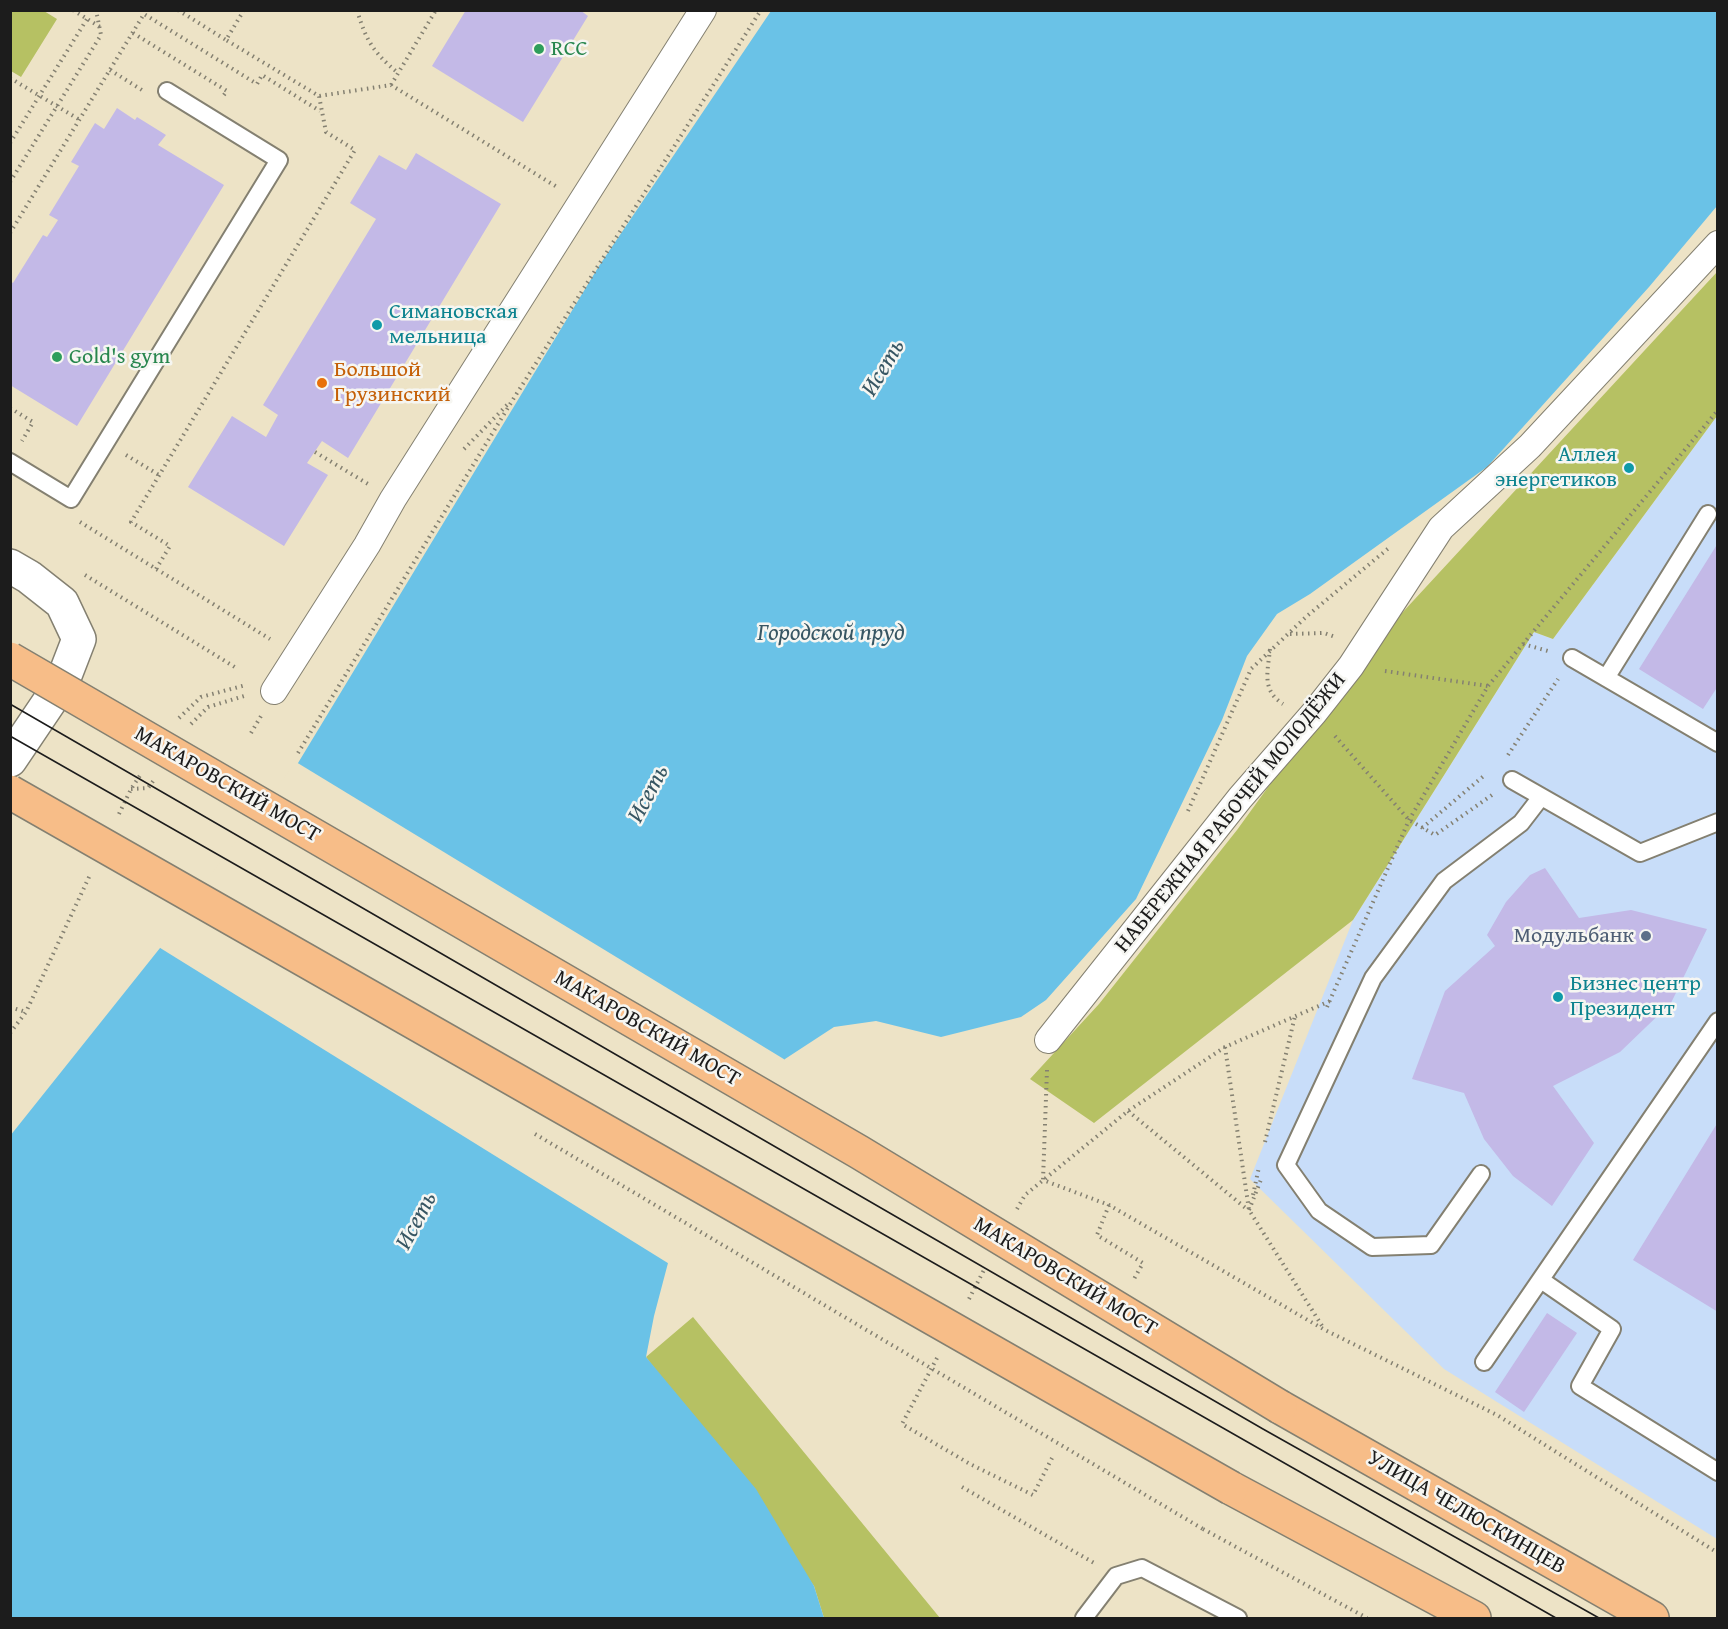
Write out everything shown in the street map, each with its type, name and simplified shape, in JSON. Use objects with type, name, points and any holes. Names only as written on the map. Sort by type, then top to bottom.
[{"type":"main road","name":"МАКАРОВСКИЙ МОСТ","points":[[10,659],[848,1146],[1280,1407]]},
{"type":"main road","points":[[10,792],[1231,1488],[1474,1618]]},
{"type":"main road","name":"УЛИЦА ЧЕЛЮСКИНЦЕВ","points":[[1280,1407],[1652,1618]]},
{"type":"street","points":[[274,691],[703,10]]},
{"type":"street","name":"НАБЕРЕЖНАЯ РАБОЧЕЙ МОЛОДЁЖИ","points":[[1048,1040],[1240,798],[1314,713],[1353,662],[1441,528],[1530,446],[1718,244]]},
{"type":"street","points":[[10,566],[29,577],[62,603],[79,639],[62,683],[10,760]]},
{"type":"lane","points":[[13,456],[71,499],[279,160],[167,91]]},
{"type":"lane","points":[[1606,678],[1708,514]]},
{"type":"lane","points":[[1572,658],[1718,743]]},
{"type":"lane","points":[[1512,780],[1640,853],[1718,822]]},
{"type":"lane","points":[[1481,1174],[1431,1245],[1372,1247],[1319,1211],[1286,1165],[1373,978],[1444,881],[1521,824],[1541,797]]},
{"type":"lane","points":[[1484,1362],[1718,1021]]},
{"type":"lane","points":[[1541,1280],[1612,1329],[1580,1386],[1718,1472]]},
{"type":"lane","points":[[1084,1618],[1116,1575],[1142,1568],[1238,1618]]},
{"type":"path","points":[[73,10],[100,27]]},
{"type":"path","points":[[10,182],[101,35],[96,10]]},
{"type":"path","points":[[178,10],[319,96],[391,86],[583,202]]},
{"type":"path","points":[[226,40],[244,10]]},
{"type":"path","points":[[357,10],[365,37],[382,60],[398,73]]},
{"type":"path","points":[[391,86],[436,10]]},
{"type":"path","points":[[298,753],[512,401],[761,10]]},
{"type":"path","points":[[10,233],[144,14],[257,84],[262,75],[321,112]]},
{"type":"path","points":[[10,143],[87,19]]},
{"type":"path","points":[[10,78],[80,120]]},
{"type":"path","points":[[156,569],[170,546],[131,522],[356,150],[326,132],[319,96]]},
{"type":"path","points":[[10,408],[33,422],[13,456]]},
{"type":"path","points":[[1014,1216],[1025,1195],[1128,1111],[1225,1047],[1330,1000],[1409,820],[1488,686],[1718,410]]},
{"type":"path","points":[[315,452],[364,482]]},
{"type":"path","points":[[126,455],[159,475]]},
{"type":"path","points":[[75,520],[296,655]]},
{"type":"path","points":[[82,573],[238,669]]},
{"type":"path","points":[[1289,634],[1314,632],[1333,636],[1352,651],[1353,662],[1488,686]]},
{"type":"path","points":[[1270,649],[1266,679],[1269,691],[1289,708],[1314,713],[1409,820],[1435,836],[1512,780]]},
{"type":"path","points":[[1506,758],[1572,658]]},
{"type":"path","points":[[1422,828],[1489,772]]},
{"type":"path","points":[[116,820],[131,789]]},
{"type":"path","points":[[10,1033],[26,1012],[91,874]]},
{"type":"path","points":[[10,1007],[26,1012]]},
{"type":"path","points":[[1263,1153],[1295,1016]]},
{"type":"path","points":[[1042,1180],[1048,1040]]},
{"type":"path","points":[[1225,1047],[1249,1210]]},
{"type":"path","points":[[1128,1111],[1249,1210],[1325,1330]]},
{"type":"path","points":[[535,1134],[1203,1529],[1367,1618]]},
{"type":"path","points":[[1249,1210],[1260,1164]]},
{"type":"path","points":[[1042,1180],[1109,1204],[1325,1330],[1497,1415],[1718,1553]]},
{"type":"path","points":[[1109,1204],[1097,1235],[1143,1263],[1130,1286]]},
{"type":"path","points":[[969,1299],[986,1268]]},
{"type":"path","points":[[941,1351],[902,1424],[970,1464],[1033,1496],[1052,1458]]},
{"type":"path","points":[[962,1487],[1116,1575]]},
{"type":"shaded area","points":[[1717,416],[1717,1539],[1444,1369],[1250,1179],[1353,920],[1534,632],[1553,639]]},
{"type":"green space","points":[[10,11],[44,11],[57,19],[21,77],[11,71]]},
{"type":"green space","points":[[1717,272],[1717,416],[1553,639],[1534,632],[1353,920],[1094,1123],[1030,1079],[1099,1004],[1237,830],[1365,653]]},
{"type":"green space","points":[[693,1317],[940,1618],[824,1618],[814,1586],[646,1357]]},
{"type":"water","name":"Городской пруд","points":[[771,11],[1717,11],[1717,206],[1649,287],[1487,467],[1310,594],[1277,614],[1247,656],[1222,720],[1136,899],[1046,1000],[1021,1017],[941,1037],[876,1021],[834,1027],[785,1059],[668,1263],[646,1357],[756,1489],[814,1586],[824,1618],[11,1618],[10,1136],[160,948],[298,763],[599,266]]},
{"type":"pier","points":[[296,762],[787,1061],[671,1265],[157,946]]},
{"type":"building","points":[[466,10],[580,10],[588,16],[523,122],[432,66]]},
{"type":"building","points":[[117,108],[135,120],[137,117],[166,135],[158,145],[224,185],[77,426],[10,385],[10,281],[13,283],[43,235],[47,237],[58,220],[49,215],[79,166],[71,162],[95,123],[104,129]]},
{"type":"building","points":[[416,153],[501,204],[348,458],[322,441],[307,463],[328,475],[284,546],[188,487],[232,416],[266,437],[278,415],[263,405],[376,219],[350,203],[379,155],[406,170]]},
{"type":"building","points":[[1718,543],[1718,686],[1703,709],[1639,669]]},
{"type":"building","name":"Бизнес центр Президент","points":[[1545,868],[1579,918],[1631,910],[1707,929],[1671,1003],[1620,1052],[1553,1086],[1594,1143],[1552,1206],[1513,1176],[1484,1139],[1464,1093],[1412,1079],[1445,991],[1495,946],[1487,935],[1506,902],[1530,875]]},
{"type":"building","points":[[1718,1122],[1718,1312],[1633,1260]]},
{"type":"building","points":[[1547,1313],[1577,1333],[1524,1412],[1495,1392]]},
{"type":"tram line","points":[[10,704],[1263,1429],[1599,1618]]},
{"type":"tram line","points":[[10,736],[1556,1618]]},
{"type":"place","name":"RCC","points":[[539,49]]},
{"type":"place","name":"Симановская мельница","points":[[377,325]]},
{"type":"place","name":"Gold's gym","points":[[57,357]]},
{"type":"place","name":"Большой Грузинский","points":[[322,383]]},
{"type":"place","name":"Аллея энергетиков","points":[[1629,468]]},
{"type":"place","name":"Модульбанк","points":[[1646,936]]},
{"type":"place","name":"Бизнес центр Президент","points":[[1558,997]]},
{"type":"water label","name":"Исеть","points":[[884,368]]},
{"type":"water label","name":"Исеть","points":[[649,794]]},
{"type":"water label","name":"Исеть","points":[[417,1221]]}]
